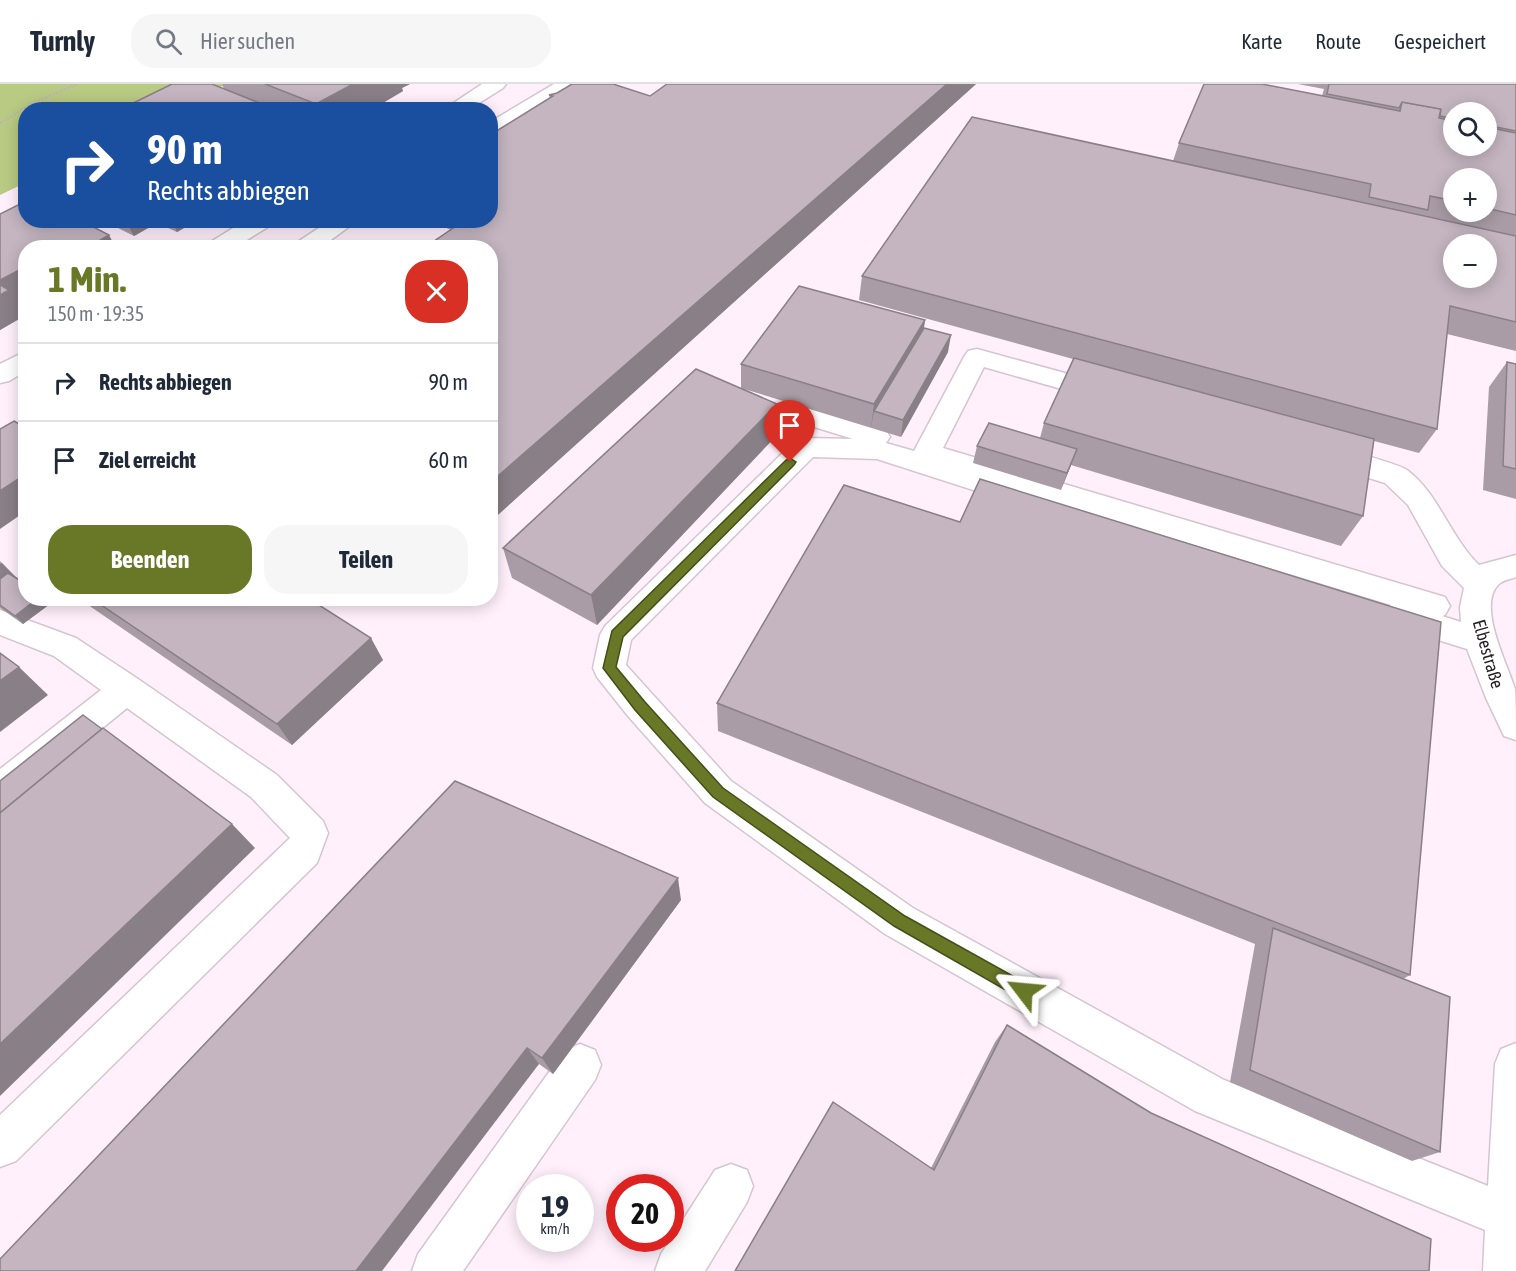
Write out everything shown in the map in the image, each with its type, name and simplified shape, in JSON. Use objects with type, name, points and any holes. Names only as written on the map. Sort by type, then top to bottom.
[{"type":"street","points":[[466,102],[496,84]]},
{"type":"street","points":[[498,126],[567,84]]},
{"type":"street","points":[[230,240],[250,228]]},
{"type":"street","points":[[316,240],[335,228]]},
{"type":"street","points":[[927,453],[977,357],[1137,402]]},
{"type":"street","points":[[0,375],[18,364]]},
{"type":"street","points":[[805,415],[1480,630]]},
{"type":"street","points":[[1480,630],[878,450],[806,447],[616,635],[609,668],[640,706],[718,792],[899,921],[1210,1096],[1508,1217]]},
{"type":"street","points":[[1298,447],[1395,476],[1418,498],[1453,558],[1481,586],[1489,574],[1516,566]]},
{"type":"street","name":"Elbestraße","points":[[1481,586],[1477,594],[1480,630],[1497,690],[1516,726]]},
{"type":"street","points":[[0,622],[65,647],[264,786],[310,833],[304,851],[0,1145]]},
{"type":"street","points":[[0,790],[126,689]]},
{"type":"street","points":[[1506,1271],[1516,1064]]},
{"type":"street","points":[[435,1271],[580,1065]]},
{"type":"street","points":[[678,1271],[731,1186]]},
{"type":"path","points":[[35,102],[78,84]]},
{"type":"path","points":[[0,123],[18,112]]},
{"type":"green space","points":[[0,84],[227,84],[190,102],[18,102],[18,186],[0,195]]},
{"type":"building","points":[[172,84],[212,84],[257,102],[135,102]]},
{"type":"building","points":[[265,84],[353,84],[320,102],[311,102]]},
{"type":"building","points":[[572,84],[613,84],[650,96],[667,84],[947,84],[498,476],[498,240],[436,240],[453,228],[498,228],[498,130],[553,96],[549,95]]},
{"type":"building","points":[[1204,84],[1262,84],[1400,111],[1402,102],[1441,109],[1439,118],[1443,119],[1443,156],[1497,156],[1497,129],[1516,133],[1516,215],[1497,211],[1497,168],[1443,168],[1443,199],[1430,196],[1428,210],[1369,197],[1371,184],[1179,143]]},
{"type":"building","points":[[1329,84],[1516,84],[1516,131],[1497,127],[1497,102],[1443,102],[1443,117],[1440,116],[1441,109],[1402,102],[1399,108],[1327,94]]},
{"type":"building","points":[[972,117],[1443,220],[1443,222],[1516,236],[1516,322],[1450,306],[1437,429],[862,276]]},
{"type":"building","points":[[18,205],[18,228],[95,228],[109,235],[101,240],[18,240],[18,271],[0,280],[0,214]]},
{"type":"building","points":[[0,285],[9,290],[0,295]]},
{"type":"building","points":[[799,286],[925,320],[874,404],[741,364]]},
{"type":"building","points":[[924,328],[951,335],[903,420],[874,411]]},
{"type":"building","points":[[1074,358],[1374,439],[1363,516],[1044,423]]},
{"type":"building","points":[[1507,362],[1516,364],[1516,469],[1503,466]]},
{"type":"building","points":[[696,369],[777,404],[591,595],[503,548]]},
{"type":"building","points":[[14,421],[18,423],[18,479],[0,491],[0,429]]},
{"type":"building","points":[[989,423],[1077,449],[1067,473],[977,446]]},
{"type":"building","points":[[980,479],[1441,622],[1410,975],[717,703],[844,485],[960,522]]},
{"type":"building","points":[[8,573],[18,579],[18,606],[28,606],[15,616],[0,605],[0,579]]},
{"type":"building","points":[[103,606],[321,606],[371,638],[277,724]]},
{"type":"building","points":[[0,653],[19,667],[0,681]]},
{"type":"building","points":[[83,715],[102,729],[0,813],[0,781]]},
{"type":"building","points":[[103,728],[232,824],[0,1044],[0,813]]},
{"type":"building","points":[[455,781],[678,878],[542,1058],[527,1048],[356,1271],[0,1271],[0,1259]]},
{"type":"building","points":[[1273,928],[1450,997],[1440,1152],[1250,1070]]},
{"type":"building","points":[[1007,1025],[1151,1113],[1431,1239],[1429,1271],[735,1271],[833,1102],[934,1170]]},
{"type":"route","points":[[790,462],[616,635],[609,668],[640,706],[718,792],[899,921],[1024,991]]}]
